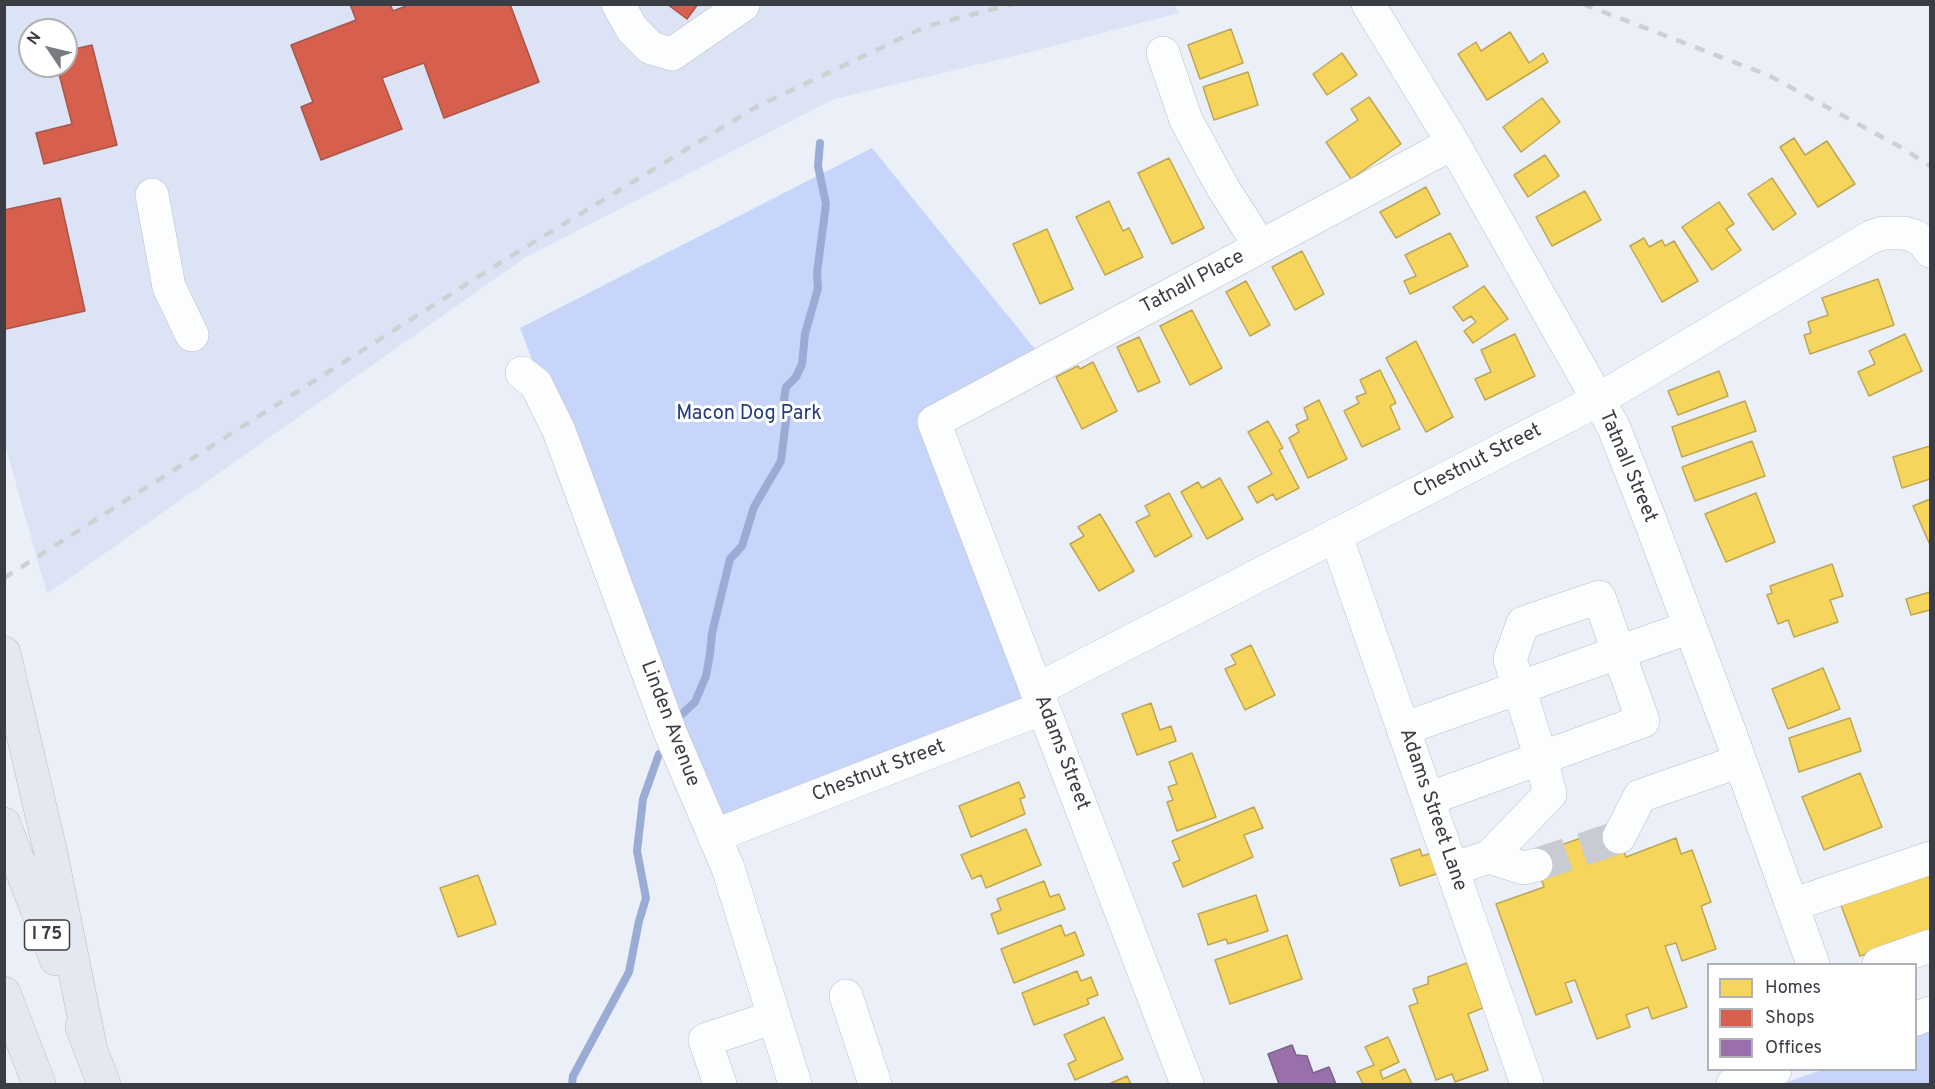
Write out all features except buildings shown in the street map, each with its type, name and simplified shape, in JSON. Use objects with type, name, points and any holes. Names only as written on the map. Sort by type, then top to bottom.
[{"type":"highway","points":[[4,653],[51,854],[90,1046]]},
{"type":"highway","name":"I 75","points":[[4,824],[104,1084]]},
{"type":"highway","points":[[4,993],[39,1084]]},
{"type":"street","points":[[618,4],[632,29],[651,48],[672,54],[743,5]]},
{"type":"street","name":"Tatnall Street","points":[[1368,4],[1452,143],[1614,428],[1740,761],[1813,963]]},
{"type":"street","points":[[1163,53],[1186,120],[1223,188],[1260,246]]},
{"type":"street","name":"Tatnall Place","points":[[934,423],[1452,143]]},
{"type":"street","points":[[152,195],[169,287],[192,335]]},
{"type":"street","name":"Chestnut Street","points":[[714,836],[1040,699],[1336,536],[1598,400],[1857,244],[1883,233],[1904,233],[1922,243]]},
{"type":"street","name":"Linden Avenue","points":[[522,373],[536,384],[559,431],[670,732],[728,868],[795,1084]]},
{"type":"street","name":"Adams Street","points":[[934,423],[1188,1084]]},
{"type":"street","name":"Adams Street Lane","points":[[1336,536],[1527,1084]]},
{"type":"street","points":[[1428,799],[1541,758],[1643,721],[1599,597],[1523,623],[1510,659],[1541,758],[1550,794],[1489,857],[1452,870]]},
{"type":"street","points":[[1403,729],[1690,627]]},
{"type":"street","points":[[1619,837],[1640,796],[1740,761]]},
{"type":"street","points":[[1489,857],[1524,868],[1536,865]]},
{"type":"street","points":[[1792,905],[1930,858]]},
{"type":"street","points":[[1882,963],[1930,946]]},
{"type":"street","points":[[846,996],[875,1084]]},
{"type":"street","points":[[720,1084],[705,1040],[774,1017]]},
{"type":"street","points":[[1733,1084],[1769,1076]]},
{"type":"shaded area","points":[[1174,4],[1179,13],[1026,53],[834,99],[526,257],[47,594],[5,445],[4,5]]},
{"type":"green space","name":"Macon Dog Park","points":[[872,148],[1047,364],[932,424],[1044,708],[715,834],[520,328]]},
{"type":"green space","points":[[1930,1030],[1930,1084],[1781,1084],[1819,1071],[1917,1071],[1917,1035]]},
{"type":"waterway","points":[[682,714],[695,702],[706,676],[712,633],[730,559],[742,546],[754,507],[781,461],[787,412],[784,399],[786,387],[796,377],[802,364],[805,334],[818,288],[817,273],[826,204],[818,166],[820,143]]},
{"type":"waterway","points":[[572,1084],[573,1076],[629,972],[646,898],[637,851],[643,799],[659,754]]},
{"type":"tunnel","points":[[1536,865],[1619,837]]},
{"type":"railway","points":[[4,578],[503,261],[756,107],[927,26],[1013,4]]},
{"type":"railway","points":[[1583,4],[1770,76],[1904,149],[1930,166]]}]
